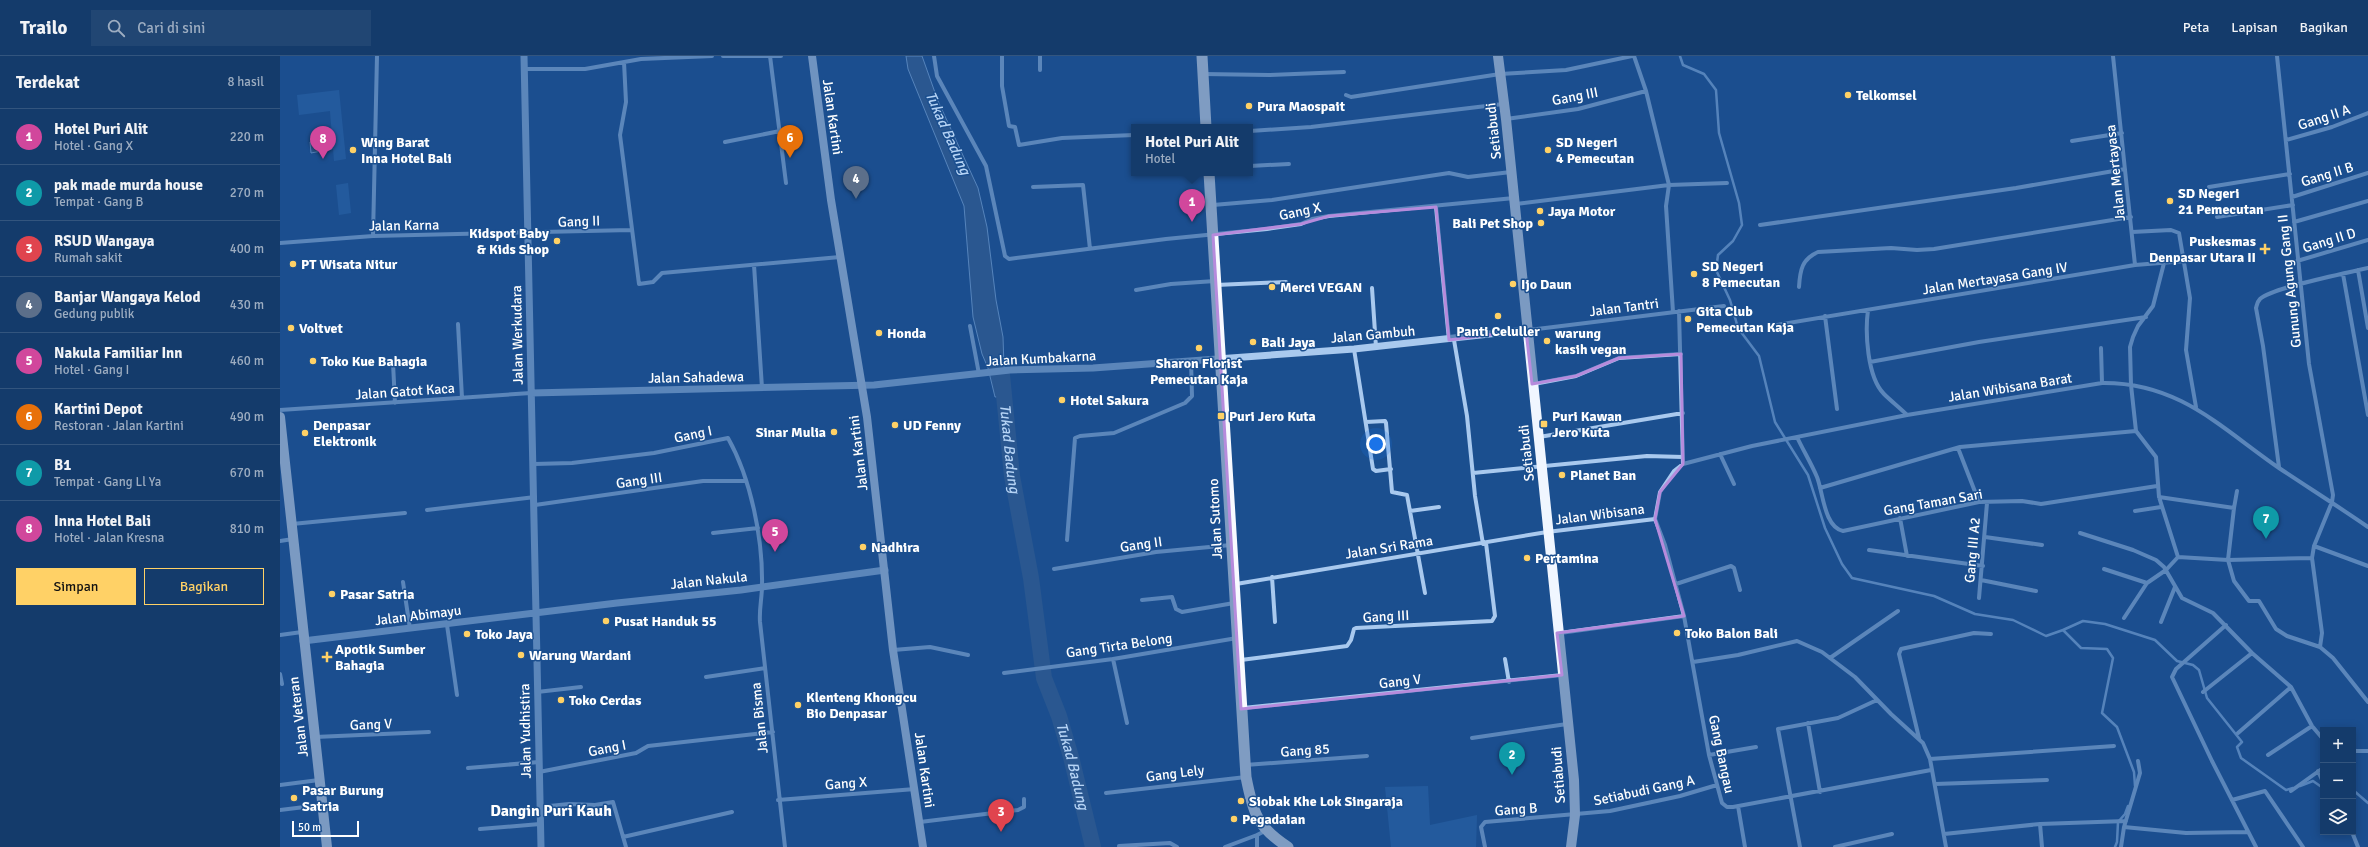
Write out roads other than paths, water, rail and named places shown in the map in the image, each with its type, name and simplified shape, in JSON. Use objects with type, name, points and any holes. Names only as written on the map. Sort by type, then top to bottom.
[{"type":"highway","points":[[1202,56],[1206,124]]},
{"type":"highway","name":"Jalan Sutomo","points":[[1209,176],[1221,358],[1234,603],[1246,777],[1254,813],[1261,833],[1288,847]]},
{"type":"main road","name":"Jalan Kartini","points":[[812,56],[841,257],[862,385],[893,650],[923,847]]},
{"type":"main road","name":"Setiabudi","points":[[1498,56],[1506,119],[1526,330],[1542,466],[1557,633],[1574,780],[1575,815],[1571,847]]},
{"type":"main road","name":"Jalan Veteran","points":[[280,417],[283,482],[293,539],[327,847]]},
{"type":"street","points":[[373,236],[377,56]]},
{"type":"street","name":"Jalan Werkudara","points":[[524,56],[531,393],[535,497],[536,614]]},
{"type":"street","points":[[524,69],[585,69],[624,62],[712,56]]},
{"type":"street","points":[[723,56],[781,56]]},
{"type":"street","name":"Gang X","points":[[934,56],[937,76],[986,166],[1006,258],[1012,260],[1166,239],[1213,235],[1301,224],[1312,219],[1329,216],[1514,201],[1669,185],[1727,183]]},
{"type":"street","points":[[1002,56],[1005,105],[1009,126],[1015,127],[1019,145],[1062,138],[1131,135]]},
{"type":"street","points":[[1040,56],[1040,70]]},
{"type":"street","points":[[1346,95],[1349,97],[1402,90],[1500,74],[1566,70],[1633,56],[1646,92],[1669,185],[1666,206],[1673,312]]},
{"type":"street","name":"Jalan Mertayasa","points":[[2113,56],[2132,232],[2177,231],[2181,237],[2190,298],[2186,350],[2196,407]]},
{"type":"street","name":"Gunung Agung Gang II","points":[[2277,56],[2290,174],[2297,261],[2309,364],[2332,502]]},
{"type":"street","points":[[770,57],[786,183]]},
{"type":"street","points":[[624,62],[626,102],[620,135],[631,230],[640,284],[653,282],[662,273],[841,257]]},
{"type":"street","points":[[1203,74],[1269,75],[1328,71],[1344,72]]},
{"type":"street","name":"Gang III","points":[[1506,119],[1578,109],[1646,92]]},
{"type":"street","points":[[1253,131],[1342,124],[1504,104]]},
{"type":"street","name":"Gang II A","points":[[2286,140],[2332,127],[2368,113]]},
{"type":"street","points":[[724,142],[780,131]]},
{"type":"street","points":[[2072,141],[2122,133]]},
{"type":"street","points":[[1253,166],[1289,164]]},
{"type":"street","points":[[1760,225],[2016,188],[2125,169]]},
{"type":"street","points":[[1210,206],[1272,200],[1449,173],[1468,177],[1511,172]]},
{"type":"street","name":"Gang II B","points":[[2292,197],[2368,173]]},
{"type":"street","points":[[2209,187],[2290,174]]},
{"type":"street","points":[[1033,187],[1083,185],[1090,249]]},
{"type":"street","points":[[2294,222],[2368,201]]},
{"type":"street","points":[[2217,217],[2293,205]]},
{"type":"street","points":[[1436,207],[1451,340],[1467,416],[1473,473],[1485,543]]},
{"type":"street","points":[[1799,287],[1802,264],[1808,256],[1818,252],[1892,248],[1918,250],[1934,249],[2131,217]]},
{"type":"street","name":"Gang II","points":[[528,234],[631,230]]},
{"type":"street","points":[[2132,232],[2135,265]]},
{"type":"street","name":"Jalan Karna","points":[[280,243],[373,236],[528,234]]},
{"type":"street","name":"Gang II D","points":[[2297,261],[2368,240]]},
{"type":"street","name":"Jalan Mertayasa Gang IV","points":[[1771,326],[2135,265],[2185,262]]},
{"type":"street","points":[[2164,263],[2153,306],[2138,326],[2130,347],[2131,385],[2136,431],[2156,457],[2157,486],[2161,507],[2178,557]]},
{"type":"street","points":[[754,265],[762,388]]},
{"type":"street","points":[[2278,467],[2263,346],[2256,308],[2260,300],[2265,296],[2300,285],[2368,268]]},
{"type":"street","points":[[2358,270],[2368,328]]},
{"type":"street","points":[[2343,274],[2368,415]]},
{"type":"street","points":[[1136,290],[1171,284],[1286,282]]},
{"type":"street","points":[[1372,288],[1376,347]]},
{"type":"street","name":"Jalan Tantri","points":[[1526,330],[1724,306]]},
{"type":"street","points":[[1868,310],[1865,328],[1870,362],[1880,389],[1907,415]]},
{"type":"street","points":[[1654,519],[1660,492],[1674,471],[1683,464],[1683,413],[1679,311]]},
{"type":"street","points":[[1825,316],[1837,409]]},
{"type":"street","points":[[1870,362],[1979,342],[2146,317]]},
{"type":"street","points":[[458,324],[462,398]]},
{"type":"street","points":[[970,326],[983,374]]},
{"type":"street","name":"Jalan Gambuh","points":[[1221,358],[1376,347],[1451,340],[1526,330]]},
{"type":"street","points":[[2101,348],[2102,383]]},
{"type":"street","points":[[1354,349],[1373,469],[1376,471],[1391,469]]},
{"type":"street","points":[[1532,384],[1576,376],[1619,358],[1681,354]]},
{"type":"street","name":"Jalan Kumbakarna","points":[[862,385],[983,374],[1010,370],[1093,368],[1221,358]]},
{"type":"street","points":[[1067,540],[1075,438],[1080,436],[1114,433],[1185,403],[1192,396],[1191,360]]},
{"type":"street","points":[[393,363],[395,403]]},
{"type":"street","name":"Jalan Wibisana Barat","points":[[1683,464],[1720,454],[1907,415],[2102,383],[2131,385],[2164,394],[2196,407],[2278,467],[2368,527]]},
{"type":"street","name":"Jalan Sahadewa","points":[[531,393],[862,385]]},
{"type":"street","name":"Jalan Gatot Kaca","points":[[280,410],[531,393]]},
{"type":"street","points":[[1538,437],[1683,413]]},
{"type":"street","points":[[1366,422],[1386,422],[1392,492],[1407,494],[1425,593]]},
{"type":"street","points":[[1820,488],[1958,448],[2136,431]]},
{"type":"street","name":"Gang I","points":[[534,464],[572,463],[654,453],[728,438],[738,457],[758,528],[762,587]]},
{"type":"street","name":"Gang Taman Sari","points":[[1794,438],[1820,488],[1827,514],[1838,530],[1843,531],[1979,502],[2022,501],[2041,504],[2157,486]]},
{"type":"street","name":"Gang III A2","points":[[1958,448],[1979,502]]},
{"type":"street","points":[[1720,454],[1734,484]]},
{"type":"street","points":[[1473,473],[1647,456],[1682,457]]},
{"type":"street","name":"Gang III","points":[[535,505],[703,482],[746,481]]},
{"type":"street","points":[[2237,491],[2228,560],[2237,587],[2249,600],[2259,601],[2276,629],[2287,636],[2320,646],[2333,658],[2368,702]]},
{"type":"street","points":[[427,510],[535,497]]},
{"type":"street","points":[[2159,497],[2234,508]]},
{"type":"street","points":[[2320,646],[2322,633],[2312,558],[2314,546],[2332,502]]},
{"type":"street","name":"Gang III A2","points":[[1979,598],[1983,566],[1987,503]]},
{"type":"street","points":[[1410,511],[1439,507]]},
{"type":"street","points":[[2135,511],[2161,507]]},
{"type":"street","points":[[291,524],[405,513]]},
{"type":"street","points":[[1900,518],[1908,556]]},
{"type":"street","name":"Jalan Wibisana","points":[[1547,532],[1654,519]]},
{"type":"street","name":"Gang Bangau","points":[[1654,519],[1676,584],[1684,616],[1709,755],[1722,803],[1727,807],[1738,806],[1820,792],[1931,770]]},
{"type":"street","points":[[713,533],[758,528]]},
{"type":"street","name":"Jalan Sri Rama","points":[[1233,584],[1547,532]]},
{"type":"street","points":[[2080,534],[2150,557],[2166,570],[2182,598],[2197,607],[2211,611],[2252,653],[2291,687],[2312,726],[2320,735]]},
{"type":"street","points":[[1985,537],[2042,545]]},
{"type":"street","points":[[280,541],[293,539]]},
{"type":"street","name":"Gang III","points":[[1238,660],[1347,646],[1356,628],[1492,621],[1495,616],[1485,543]]},
{"type":"street","name":"Gang II","points":[[1054,569],[1156,552],[1231,545]]},
{"type":"street","points":[[2314,546],[2368,566]]},
{"type":"street","points":[[1869,550],[1983,566]]},
{"type":"street","points":[[2178,557],[2228,560],[2312,558]]},
{"type":"street","points":[[2124,618],[2147,583],[2166,570],[2178,557]]},
{"type":"street","points":[[1676,584],[1731,566],[1734,568],[1740,590]]},
{"type":"street","name":"Jalan Nakula","points":[[536,614],[762,587],[884,567]]},
{"type":"street","points":[[2104,569],[2147,583]]},
{"type":"street","points":[[1272,577],[1275,622]]},
{"type":"street","points":[[1981,580],[2036,591]]},
{"type":"street","points":[[403,582],[410,629]]},
{"type":"street","name":"Jalan Bisma","points":[[762,587],[759,609],[773,732],[778,800],[785,847]]},
{"type":"street","points":[[2161,622],[2175,587]]},
{"type":"street","points":[[1142,600],[1172,597],[1176,609],[1182,612],[1234,603]]},
{"type":"street","points":[[1830,658],[1898,611]]},
{"type":"street","name":"Jalan Abimayu","points":[[303,637],[410,629],[536,614]]},
{"type":"street","name":"Jalan Yudhistira","points":[[536,614],[541,847]]},
{"type":"street","points":[[1557,633],[1684,616]]},
{"type":"street","points":[[447,625],[456,695]]},
{"type":"street","points":[[2226,625],[2176,669],[2172,677],[2256,847]]},
{"type":"street","points":[[1920,739],[1899,654],[1901,649],[1974,633],[1991,634]]},
{"type":"street","points":[[280,635],[303,637]]},
{"type":"street","name":"Gang Tirta Belong","points":[[1004,673],[1113,659],[1237,638]]},
{"type":"street","points":[[1693,662],[1738,655],[1797,641],[1830,658],[1855,677],[1877,700],[1920,739],[1927,748],[1946,847]]},
{"type":"street","points":[[893,650],[930,647],[968,655]]},
{"type":"street","points":[[2203,692],[2252,653]]},
{"type":"street","points":[[1113,659],[1127,723]]},
{"type":"street","points":[[1505,659],[1509,682]]},
{"type":"street","points":[[706,677],[765,668]]},
{"type":"street","points":[[280,674],[282,684]]},
{"type":"street","name":"Gang V","points":[[1241,709],[1509,682],[1562,675]]},
{"type":"street","points":[[537,692],[581,687]]},
{"type":"street","points":[[2238,733],[2291,687]]},
{"type":"street","points":[[1800,847],[1778,729],[1838,718],[1877,700]]},
{"type":"street","points":[[1808,723],[1820,792]]},
{"type":"street","points":[[1472,738],[1567,724]]},
{"type":"street","points":[[2268,755],[2312,726]]},
{"type":"street","name":"Gang V","points":[[314,737],[429,732]]},
{"type":"street","name":"Gang I","points":[[539,772],[636,753],[648,746],[773,732]]},
{"type":"street","points":[[1930,759],[2114,746]]},
{"type":"street","points":[[1709,755],[1756,747]]},
{"type":"street","points":[[2356,751],[2368,752]]},
{"type":"street","name":"Gang 85","points":[[1245,765],[1368,756]]},
{"type":"street","points":[[2121,847],[2124,821],[2140,773],[2138,760]]},
{"type":"street","points":[[468,768],[538,762]]},
{"type":"street","points":[[2291,791],[2318,771],[2320,775]]},
{"type":"street","name":"Gang Lely","points":[[1106,793],[1246,777]]},
{"type":"street","points":[[280,785],[319,780]]},
{"type":"street","points":[[1935,784],[2047,780]]},
{"type":"street","name":"Setiabudi Gang A","points":[[1575,815],[1610,811],[1680,796],[1717,784]]},
{"type":"street","name":"Gang X","points":[[778,800],[915,789]]},
{"type":"street","points":[[2232,800],[2265,792],[2304,847]]},
{"type":"street","points":[[920,822],[1018,810],[1024,807],[1024,799]]},
{"type":"street","points":[[540,807],[569,804],[595,805],[612,802],[616,808],[626,847]]},
{"type":"street","points":[[280,810],[322,805]]},
{"type":"street","points":[[1738,806],[1745,847]]},
{"type":"street","points":[[623,837],[732,812]]},
{"type":"street","name":"Gang B","points":[[1485,847],[1481,826],[1485,822],[1575,815]]},
{"type":"street","points":[[1944,834],[2040,824],[2124,821]]},
{"type":"street","points":[[480,829],[540,824]]},
{"type":"street","points":[[2040,824],[2042,847]]},
{"type":"street","points":[[2124,827],[2186,833],[2248,832]]},
{"type":"street","points":[[1226,847],[1261,833]]},
{"type":"street","points":[[1257,847],[1261,833]]},
{"type":"street","points":[[1835,847],[1892,834]]},
{"type":"street","points":[[2353,835],[2358,847]]},
{"type":"street","points":[[1119,846],[1170,843],[1177,847]]},
{"type":"water","name":"Tukad Badung","points":[[906,56],[922,56],[938,101],[978,188],[987,227],[996,300],[1003,337],[1004,367],[1009,396],[995,397],[973,317],[964,206],[908,69]]},
{"type":"water","points":[[326,140],[326,142],[331,142],[332,149],[311,153],[310,142]]},
{"type":"waterway","points":[[1680,56],[1683,65],[1704,74],[1716,90],[1719,133],[1739,203],[1742,225],[1733,241],[1718,255],[1716,270],[1730,300],[1738,328],[1759,356],[1775,422],[1808,475],[1825,528],[1842,564],[1852,578],[1934,596],[1975,614],[2013,620],[2046,636],[2063,630],[2081,648],[2107,649],[2113,658],[2102,713],[2117,727],[2134,772],[2135,786]]},
{"type":"waterway","name":"Tukad Badung","points":[[1002,375],[1012,476],[1031,578],[1044,678],[1059,716],[1071,757],[1093,847]]},
{"type":"waterway","points":[[2063,630],[2083,621],[2105,624],[2155,640],[2177,661],[2193,665],[2199,670],[2207,698],[2242,742],[2237,747],[2241,758],[2286,790],[2293,788]]},
{"type":"waterway","points":[[2300,786],[2313,781],[2320,786]]},
{"type":"waterway","points":[[2356,793],[2368,803]]},
{"type":"waterway","points":[[2115,847],[2117,842],[2118,822],[2125,814],[2128,806]]},
{"type":"place","name":"Telkomsel","points":[[1848,95]]},
{"type":"place","name":"Pura Maospait","points":[[1249,106]]},
{"type":"place","name":"Wing Barat Inna Hotel Bali","points":[[353,150]]},
{"type":"place","name":"SD Negeri 4 Pemecutan","points":[[1548,150]]},
{"type":"place","name":"Kartini Depot","points":[[790,158]]},
{"type":"place","name":"Inna Hotel Bali","points":[[323,159]]},
{"type":"place","name":"Banjar Wangaya Kelod","points":[[856,199]]},
{"type":"place","name":"SD Negeri 21 Pemecutan","points":[[2170,201]]},
{"type":"place","name":"Jaya Motor","points":[[1540,211]]},
{"type":"place","name":"Hotel Puri Alit","points":[[1192,222]]},
{"type":"place","name":"Bali Pet Shop","points":[[1541,223]]},
{"type":"place","name":"Kidspot Baby & Kids Shop","points":[[557,241]]},
{"type":"place","name":"Puskesmas Denpasar Utara II","points":[[2265,249]]},
{"type":"place","name":"PT Wisata Nitur","points":[[293,264]]},
{"type":"place","name":"SD Negeri 8 Pemecutan","points":[[1694,274]]},
{"type":"place","name":"Ijo Daun","points":[[1513,284]]},
{"type":"place","name":"Merci VEGAN","points":[[1272,287]]},
{"type":"place","name":"Panti Celuller","points":[[1498,316]]},
{"type":"place","name":"Gita Club Pemecutan Kaja","points":[[1688,319]]},
{"type":"place","name":"Voltvet","points":[[291,328]]},
{"type":"place","name":"Honda","points":[[879,333]]},
{"type":"place","name":"warung kasih vegan","points":[[1547,341]]},
{"type":"place","name":"Bali Jaya","points":[[1253,342]]},
{"type":"place","name":"Sharon Florist Pemecutan Kaja","points":[[1199,348]]},
{"type":"place","name":"Toko Kue Bahagia","points":[[313,361]]},
{"type":"place","name":"Hotel Sakura","points":[[1062,400]]},
{"type":"place","name":"Puri Jero Kuta","points":[[1221,416]]},
{"type":"place","name":"Puri Kawan Jero Kuta","points":[[1544,424]]},
{"type":"place","name":"UD Fenny","points":[[895,425]]},
{"type":"place","name":"Sinar Mulia","points":[[834,432]]},
{"type":"place","name":"Denpasar Elektronik","points":[[305,433]]},
{"type":"place","name":"Planet Ban","points":[[1562,475]]},
{"type":"place","name":"B1","points":[[2266,539]]},
{"type":"place","name":"Nadhira","points":[[863,547]]},
{"type":"place","name":"Nakula Familiar Inn","points":[[775,552]]},
{"type":"place","name":"Pertamina","points":[[1527,558]]},
{"type":"place","name":"Pasar Satria","points":[[332,594]]},
{"type":"place","name":"Pusat Handuk 55","points":[[606,621]]},
{"type":"place","name":"Toko Balon Bali","points":[[1677,633]]},
{"type":"place","name":"Toko Jaya","points":[[467,634]]},
{"type":"place","name":"Warung Wardani","points":[[521,655]]},
{"type":"place","name":"Apotik Sumber Bahagia","points":[[327,657]]},
{"type":"place","name":"Toko Cerdas","points":[[561,700]]},
{"type":"place","name":"Klenteng Khongcu Bio Denpasar","points":[[798,705]]},
{"type":"place","name":"pak made murda house","points":[[1512,775]]},
{"type":"place","name":"Pasar Burung Satria","points":[[294,798]]},
{"type":"place","name":"Siobak Khe Lok Singaraja","points":[[1241,801]]},
{"type":"place","name":"Pegadaian","points":[[1234,819]]},
{"type":"place","name":"RSUD Wangaya","points":[[1001,832]]},
{"type":"district","name":"Dangin Puri Kauh","points":[[551,810]]}]
